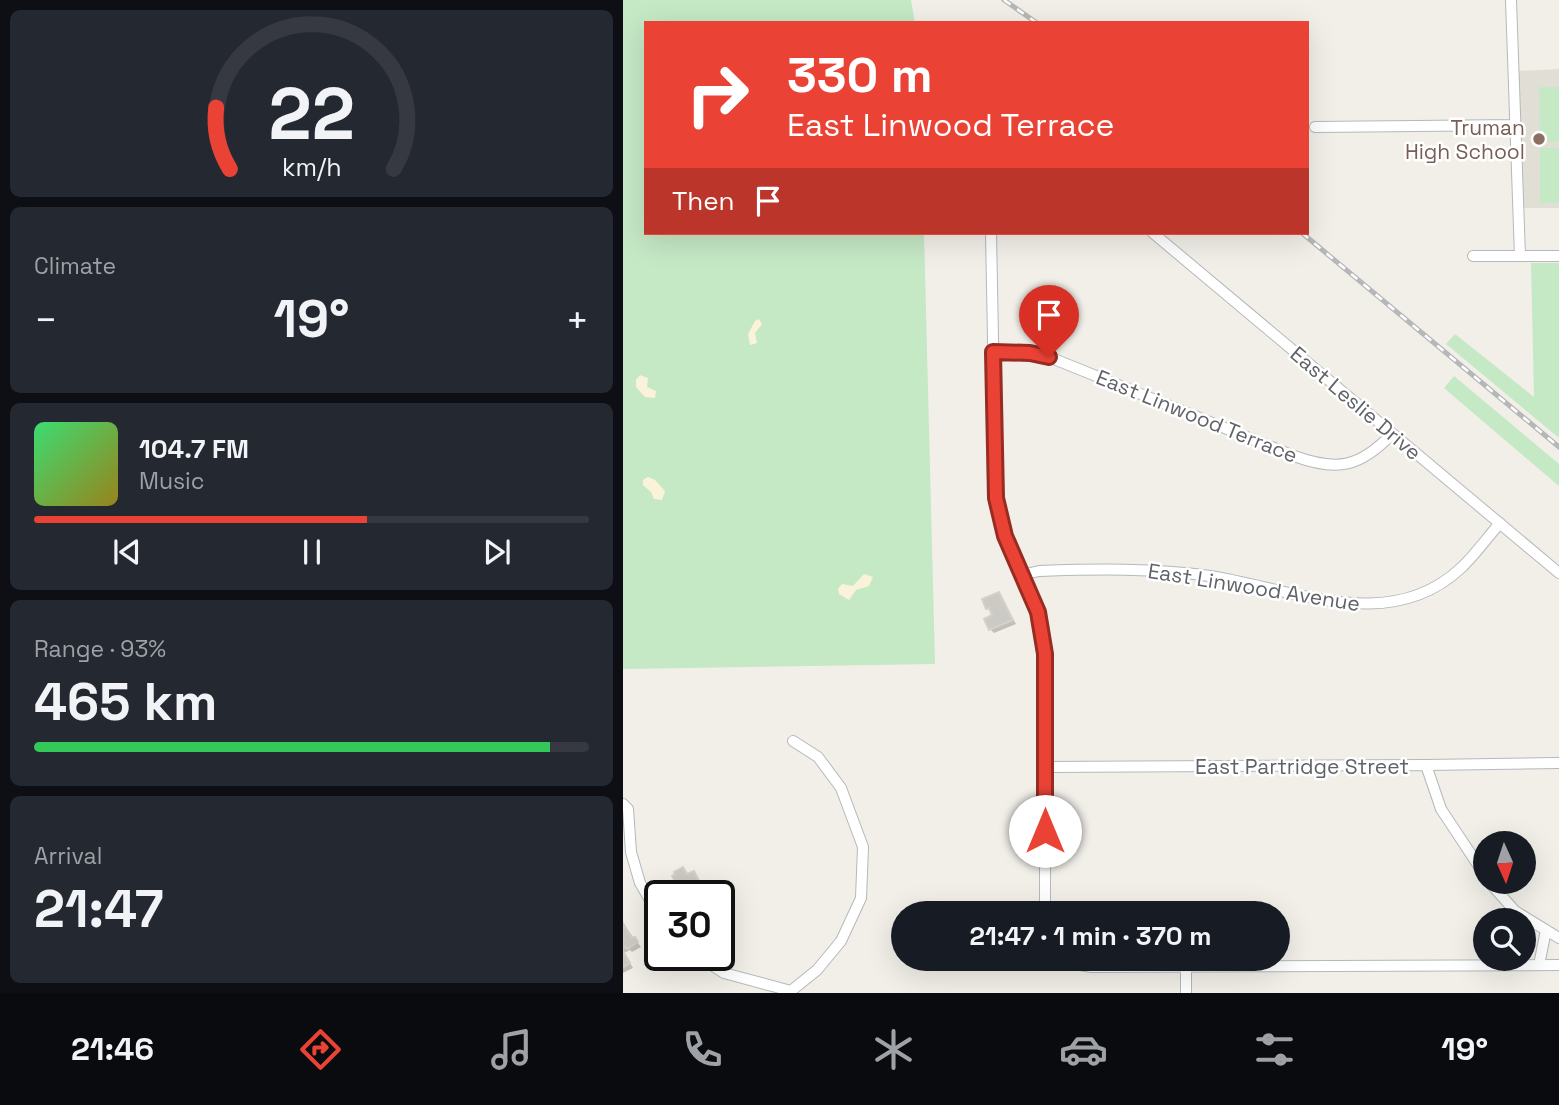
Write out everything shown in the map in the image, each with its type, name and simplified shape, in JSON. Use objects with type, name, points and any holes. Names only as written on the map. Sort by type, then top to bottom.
[{"type":"street","points":[[1511,0],[1520,256]]},
{"type":"street","points":[[1315,127],[1515,125]]},
{"type":"street","points":[[991,235],[996,498],[1005,536],[1038,612],[1045,654],[1045,901]]},
{"type":"street","name":"East Leslie Drive","points":[[1155,235],[1559,573]]},
{"type":"street","points":[[1473,257],[1559,256]]},
{"type":"street","name":"East Linwood Terrace","points":[[993,352],[1030,353],[1049,357],[1294,456],[1323,465],[1344,465],[1361,460],[1379,448],[1392,434]]},
{"type":"street","name":"East Linwood Avenue","points":[[1022,575],[1039,570],[1154,570],[1237,581],[1335,603],[1381,604],[1413,596],[1445,581],[1462,568],[1500,523]]},
{"type":"street","points":[[721,971],[791,992],[817,970],[841,941],[860,898],[863,847],[841,788],[818,757],[793,741]]},
{"type":"street","name":"East Partridge Street","points":[[1045,767],[1559,762]]},
{"type":"street","points":[[1426,765],[1441,809],[1473,857]]},
{"type":"street","points":[[623,804],[628,809],[631,852],[644,890]]},
{"type":"street","points":[[1500,894],[1515,911],[1559,937]]},
{"type":"street","points":[[1539,965],[1546,930]]},
{"type":"street","points":[[1290,966],[1559,965]]},
{"type":"street","points":[[1186,971],[1186,993]]},
{"type":"shaded area","name":"Truman High School","points":[[1559,69],[1559,208],[1521,208],[1517,71]]},
{"type":"green space","points":[[623,0],[911,0],[915,21],[644,21],[644,235],[924,235],[935,664],[623,669]]},
{"type":"green space","points":[[1539,87],[1559,87],[1559,142],[1540,142]]},
{"type":"green space","points":[[1540,148],[1559,148],[1559,203],[1540,203]]},
{"type":"green space","points":[[1531,263],[1559,263],[1559,438],[1446,344],[1455,334],[1534,397]]},
{"type":"green space","points":[[1454,376],[1559,464],[1559,486],[1444,388]]},
{"type":"sand","points":[[759,319],[762,324],[755,333],[757,343],[750,345],[748,334]]},
{"type":"sand","points":[[640,375],[648,378],[647,387],[656,391],[655,398],[645,397],[636,387],[636,380]]},
{"type":"sand","points":[[648,477],[655,480],[665,491],[662,500],[654,499],[643,485],[643,480]]},
{"type":"sand","points":[[864,574],[873,577],[869,586],[856,590],[849,600],[839,594],[838,589],[842,584],[853,586]]},
{"type":"building","points":[[999,592],[1013,620],[989,630],[984,619],[992,615],[982,599]]},
{"type":"building","points":[[683,867],[687,874],[694,871],[698,880],[674,880],[672,876]]},
{"type":"building","points":[[623,923],[632,938],[635,937],[638,942],[627,949],[623,948]]},
{"type":"building","points":[[623,951],[630,963],[623,967]]},
{"type":"railway","points":[[1004,0],[1034,21]]},
{"type":"railway","points":[[1304,235],[1559,447]]},
{"type":"place","name":"Truman High School","points":[[1539,139]]},
{"type":"route","points":[[1045,831],[1045,654],[1038,612],[1005,536],[996,498],[993,352],[1030,353],[1049,357]]}]
